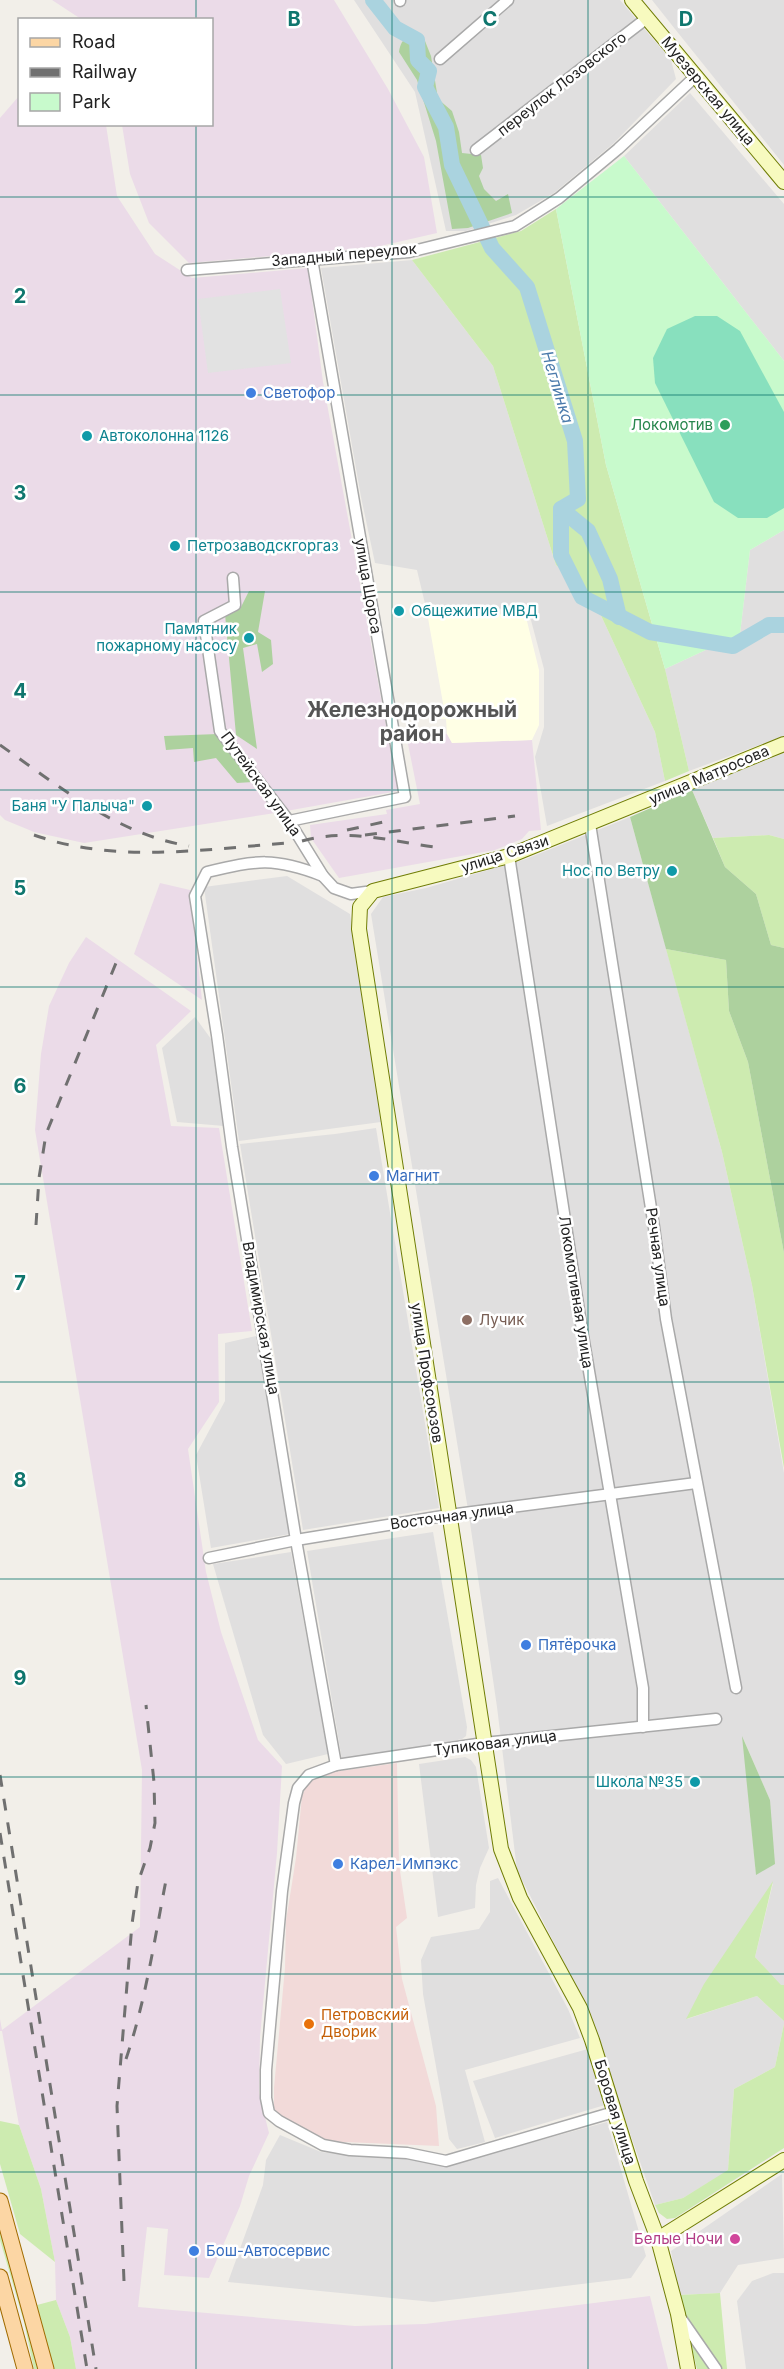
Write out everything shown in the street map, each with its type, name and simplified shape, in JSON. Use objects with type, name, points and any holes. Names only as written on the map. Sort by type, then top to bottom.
[{"type":"main road","name":"Муезерская улица","points":[[632,0],[784,182]]},
{"type":"main road","name":"улица Матросова","points":[[634,807],[784,744]]},
{"type":"main road","name":"улица Связи","points":[[373,891],[509,856],[634,807]]},
{"type":"main road","name":"улица Профсоюзов","points":[[373,891],[360,907],[359,929],[484,1743],[504,1858]]},
{"type":"main road","name":"Боровая улица","points":[[504,1858],[520,1898],[580,2008],[640,2193],[658,2240],[678,2314]]},
{"type":"main road","points":[[658,2240],[784,2160]]},
{"type":"main road","points":[[0,2200],[46,2369]]},
{"type":"main road","points":[[0,2277],[24,2369]]},
{"type":"main road","points":[[678,2314],[688,2369]]},
{"type":"street","points":[[441,59],[508,0]]},
{"type":"street","name":"переулок Лозовского","points":[[476,150],[647,18]]},
{"type":"street","name":"Западный переулок","points":[[187,270],[409,252],[515,226],[559,198],[618,149],[696,76]]},
{"type":"street","name":"улица Щорса","points":[[289,820],[405,798],[312,259]]},
{"type":"street","name":"Путейская улица","points":[[233,578],[235,605],[204,621],[220,730],[289,820],[323,876],[333,888],[351,894],[373,891]]},
{"type":"street","name":"Речная улица","points":[[590,824],[666,1319],[736,1688]]},
{"type":"street","name":"Локомотивная улица","points":[[509,856],[582,1330],[643,1688],[643,1727]]},
{"type":"street","name":"Владимирская улица","points":[[323,876],[285,863],[249,862],[207,872],[195,896],[232,1147],[296,1540],[336,1765]]},
{"type":"street","name":"Восточная улица","points":[[209,1558],[296,1540],[449,1515],[696,1483]]},
{"type":"street","name":"Тупиковая улица","points":[[614,2112],[446,2161],[407,2153],[371,2152],[323,2145],[269,2113],[266,2098],[266,2070],[282,1891],[294,1803],[298,1788],[309,1775],[336,1765],[484,1743],[716,1719]]},
{"type":"street","name":"Боровая улица","points":[[678,2314],[716,2369]]},
{"type":"shaded area","points":[[52,0],[334,0],[388,89],[424,157],[437,233],[376,247],[189,263],[149,223],[130,174],[122,126],[213,126],[213,18],[79,18]]},
{"type":"shaded area","points":[[354,0],[620,0],[671,60],[676,79],[614,143],[554,193],[516,215],[466,231],[446,231],[415,92]]},
{"type":"shaded area","points":[[652,0],[784,0],[784,165],[675,29]]},
{"type":"shaded area","points":[[690,93],[784,204],[784,361],[624,156]]},
{"type":"shaded area","points":[[18,97],[18,126],[106,126],[117,196],[155,254],[192,278],[308,268],[323,382],[398,791],[84,843],[34,832],[5,820],[0,815],[0,118]]},
{"type":"shaded area","points":[[412,260],[493,366],[556,565],[592,596],[655,732],[665,781],[547,826],[535,757],[544,727],[544,669],[528,609],[426,608],[417,570],[375,563],[361,497],[321,268]]},
{"type":"shaded area","points":[[280,289],[291,363],[208,373],[198,299]]},
{"type":"shaded area","points":[[784,530],[784,736],[689,771],[665,669],[740,634],[750,550]]},
{"type":"shaded area","points":[[525,613],[539,670],[539,725],[532,740],[452,743],[447,734],[446,719],[440,719],[438,711],[444,709],[428,618]]},
{"type":"shaded area","points":[[447,734],[452,743],[532,740],[541,830],[529,831],[522,839],[495,850],[339,878],[311,838],[310,825],[387,814],[386,810],[420,804],[407,739]]},
{"type":"shaded area","points":[[784,753],[784,839],[769,835],[713,838],[692,790]]},
{"type":"shaded area","points":[[630,817],[722,1152],[752,1285],[784,1473],[784,1985],[781,1986],[755,1957],[773,1883],[687,2019],[757,1996],[784,2021],[784,2024],[775,2067],[734,2089],[728,2171],[683,2198],[655,2205],[585,2004],[517,1870],[497,1707],[469,1516],[371,914],[383,897],[426,888],[526,859]],"holes":[[[743,1738],[770,1800],[756,1875]]]},
{"type":"shaded area","points":[[287,876],[350,914],[381,1122],[239,1141],[204,887]]},
{"type":"shaded area","points":[[160,883],[190,890],[202,1000],[134,954]]},
{"type":"shaded area","points":[[86,937],[191,1011],[156,1045],[171,1126],[219,1128],[252,1331],[218,1334],[219,1402],[188,1449],[206,1572],[221,1632],[258,1740],[282,1766],[277,1853],[260,2037],[259,2093],[269,2133],[249,2176],[240,2206],[209,2278],[164,2275],[168,2229],[147,2227],[138,2307],[355,2326],[425,2324],[650,2296],[668,2369],[76,2369],[70,2337],[56,2300],[55,2262],[41,2189],[19,2125],[2,2031],[0,2031],[0,2019],[2,2030],[140,1927],[142,1770],[35,1130],[41,1054],[49,1006],[69,963]]},
{"type":"shaded area","points":[[195,1017],[211,1039],[224,1126],[177,1122],[162,1048]]},
{"type":"shaded area","points":[[376,1128],[439,1508],[303,1530],[240,1144]]},
{"type":"shaded area","points":[[256,1336],[290,1534],[211,1548],[196,1455],[225,1401],[225,1343]]},
{"type":"shaded area","points":[[433,1532],[467,1727],[466,1736],[435,1745],[342,1760],[307,1551]]},
{"type":"shaded area","points":[[291,1552],[328,1754],[286,1764],[263,1735],[213,1564]]},
{"type":"shaded area","points":[[465,1757],[471,1760],[476,1767],[489,1848],[480,1868],[476,1885],[475,1908],[438,1917],[419,1764]]},
{"type":"shaded area","points":[[397,1763],[399,1864],[407,1918],[396,1927],[402,1979],[436,2106],[439,2146],[321,2141],[278,2117],[274,2109],[285,1968],[286,1921],[296,1858],[302,1796],[309,1780],[333,1772]]},
{"type":"shaded area","points":[[498,1878],[568,2009],[580,2038],[465,2070],[485,2142],[457,2149],[449,2139],[423,1994],[421,1960],[431,1937],[479,1929],[490,1912],[490,1881]]},
{"type":"shaded area","points":[[588,2049],[605,2105],[495,2138],[473,2081]]},
{"type":"shaded area","points":[[607,2122],[646,2256],[631,2278],[433,2302],[228,2282],[263,2185],[266,2160],[280,2135],[321,2152],[370,2157],[408,2156],[453,2164]]},
{"type":"shaded area","points":[[782,2174],[784,2258],[738,2265],[720,2293],[679,2295],[671,2251]]},
{"type":"shaded area","points":[[773,2273],[784,2273],[784,2369],[746,2369],[737,2301],[752,2281]]},
{"type":"green space","points":[[423,36],[431,56],[438,99],[452,111],[459,132],[462,153],[481,155],[483,168],[479,176],[484,189],[496,201],[508,194],[512,213],[468,228],[452,229],[436,141],[417,80],[399,52],[404,40]]},
{"type":"green space","points":[[624,156],[784,361],[784,530],[750,550],[740,634],[665,669],[606,465],[556,209]]},
{"type":"green space","points":[[556,209],[606,465],[665,669],[689,771],[665,781],[655,732],[592,596],[556,565],[493,366],[412,260],[521,231]]},
{"type":"green space","points":[[695,316],[717,316],[740,331],[784,412],[784,508],[767,518],[738,518],[714,502],[655,383],[653,358],[667,329]]},
{"type":"green space","points":[[249,591],[265,591],[258,632],[271,640],[273,664],[262,672],[257,644],[243,648],[257,749],[236,735],[225,614],[240,609]]},
{"type":"green space","points":[[218,734],[253,782],[237,783],[216,758],[194,762],[193,748],[166,750],[164,736]]},
{"type":"green space","points":[[692,790],[725,867],[756,894],[771,945],[784,948],[784,1253],[748,1062],[729,1011],[726,960],[666,949],[630,817]]},
{"type":"green space","points":[[769,835],[784,839],[784,948],[771,945],[756,894],[725,867],[713,838]]},
{"type":"green space","points":[[666,949],[726,960],[729,1011],[748,1062],[784,1253],[784,1468],[752,1285],[722,1152]]},
{"type":"green space","points":[[742,1736],[770,1800],[775,1864],[756,1875]]},
{"type":"green space","points":[[773,1881],[755,1957],[781,1985],[784,1985],[784,2021],[757,1996],[686,2019],[704,1984]]},
{"type":"green space","points":[[784,2024],[784,2148],[675,2218],[667,2219],[659,2213],[655,2205],[683,2198],[728,2170],[734,2089],[775,2067]]},
{"type":"green space","points":[[0,2121],[19,2125],[41,2189],[55,2262],[20,2234],[0,2164]]},
{"type":"green space","points":[[0,2217],[40,2369],[34,2369],[24,2322],[0,2240]]},
{"type":"green space","points":[[720,2293],[727,2369],[697,2369],[679,2295]]},
{"type":"green space","points":[[56,2300],[70,2337],[76,2369],[54,2369],[37,2305]]},
{"type":"waterway","name":"Неглинка","points":[[373,0],[395,28],[417,40],[418,60],[429,71],[425,87],[446,127],[452,165],[492,248],[527,287],[575,441],[578,499],[561,509],[561,555],[582,597],[650,632],[733,646],[769,625],[784,625]]},
{"type":"waterway","points":[[561,509],[588,531],[610,579],[619,617]]},
{"type":"railway","points":[[0,745],[66,792],[113,820],[162,840],[189,846]]},
{"type":"railway","points":[[365,835],[515,816]]},
{"type":"railway","points":[[347,830],[388,821]]},
{"type":"railway","points":[[34,835],[70,845],[124,852],[180,852],[289,843]]},
{"type":"railway","points":[[302,841],[319,837],[353,836],[435,847]]},
{"type":"railway","points":[[36,1225],[39,1178],[46,1134],[116,963]]},
{"type":"railway","points":[[124,2281],[117,2106],[132,1924],[138,1882],[150,1848],[155,1823],[154,1782],[146,1705]]},
{"type":"railway","points":[[0,1775],[96,2369]]},
{"type":"railway","points":[[0,1833],[87,2369]]},
{"type":"railway","points":[[126,2059],[145,1991],[167,1875]]},
{"type":"place","name":"Светофор","points":[[251,393]]},
{"type":"place","name":"Локомотив","points":[[725,425]]},
{"type":"place","name":"Автоколонна 1126","points":[[87,436]]},
{"type":"place","name":"Петрозаводскгоргаз","points":[[175,546]]},
{"type":"place","name":"Общежитие МВД","points":[[399,611]]},
{"type":"place","name":"Памятник пожарному насосу","points":[[249,638]]},
{"type":"place","name":"Баня \"У Палыча\"","points":[[147,806]]},
{"type":"place","name":"Нос по Ветру","points":[[672,871]]},
{"type":"place","name":"Магнит","points":[[374,1176]]},
{"type":"place","name":"Лучик","points":[[467,1320]]},
{"type":"place","name":"Пятёрочка","points":[[526,1645]]},
{"type":"place","name":"Школа №35","points":[[695,1782]]},
{"type":"place","name":"Карел-Импэкс","points":[[338,1864]]},
{"type":"place","name":"Петровский Дворик","points":[[309,2024]]},
{"type":"place","name":"Белые Ночи","points":[[735,2239]]},
{"type":"place","name":"Бош-Автосервис","points":[[194,2251]]},
{"type":"district","name":"Железнодорожный район","points":[[412,722]]}]
